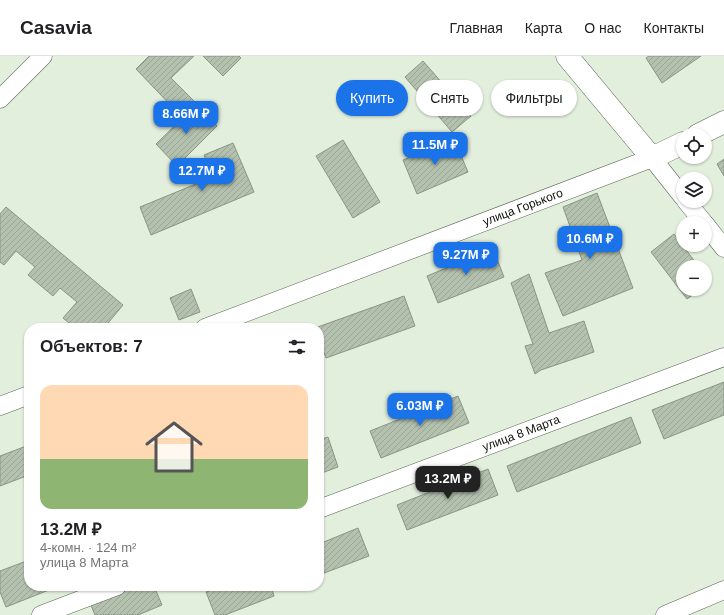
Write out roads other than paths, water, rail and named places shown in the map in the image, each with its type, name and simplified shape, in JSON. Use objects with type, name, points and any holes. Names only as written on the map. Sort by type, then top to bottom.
[{"type":"main road","points":[[567,56],[652,158]]},
{"type":"main road","points":[[712,128],[724,122]]},
{"type":"main road","name":"улица Горького","points":[[652,158],[676,146]]},
{"type":"street","points":[[0,99],[44,56]]},
{"type":"street","points":[[652,158],[676,188]]},
{"type":"street","name":"улица Горького","points":[[218,323],[652,158]]},
{"type":"street","points":[[691,208],[698,216]]},
{"type":"street","points":[[712,234],[724,248]]},
{"type":"street","name":"улица 8 Марта","points":[[324,507],[724,357]]},
{"type":"street","points":[[0,406],[24,397]]},
{"type":"street","points":[[665,615],[724,590]]},
{"type":"street","points":[[41,615],[105,591]]}]
